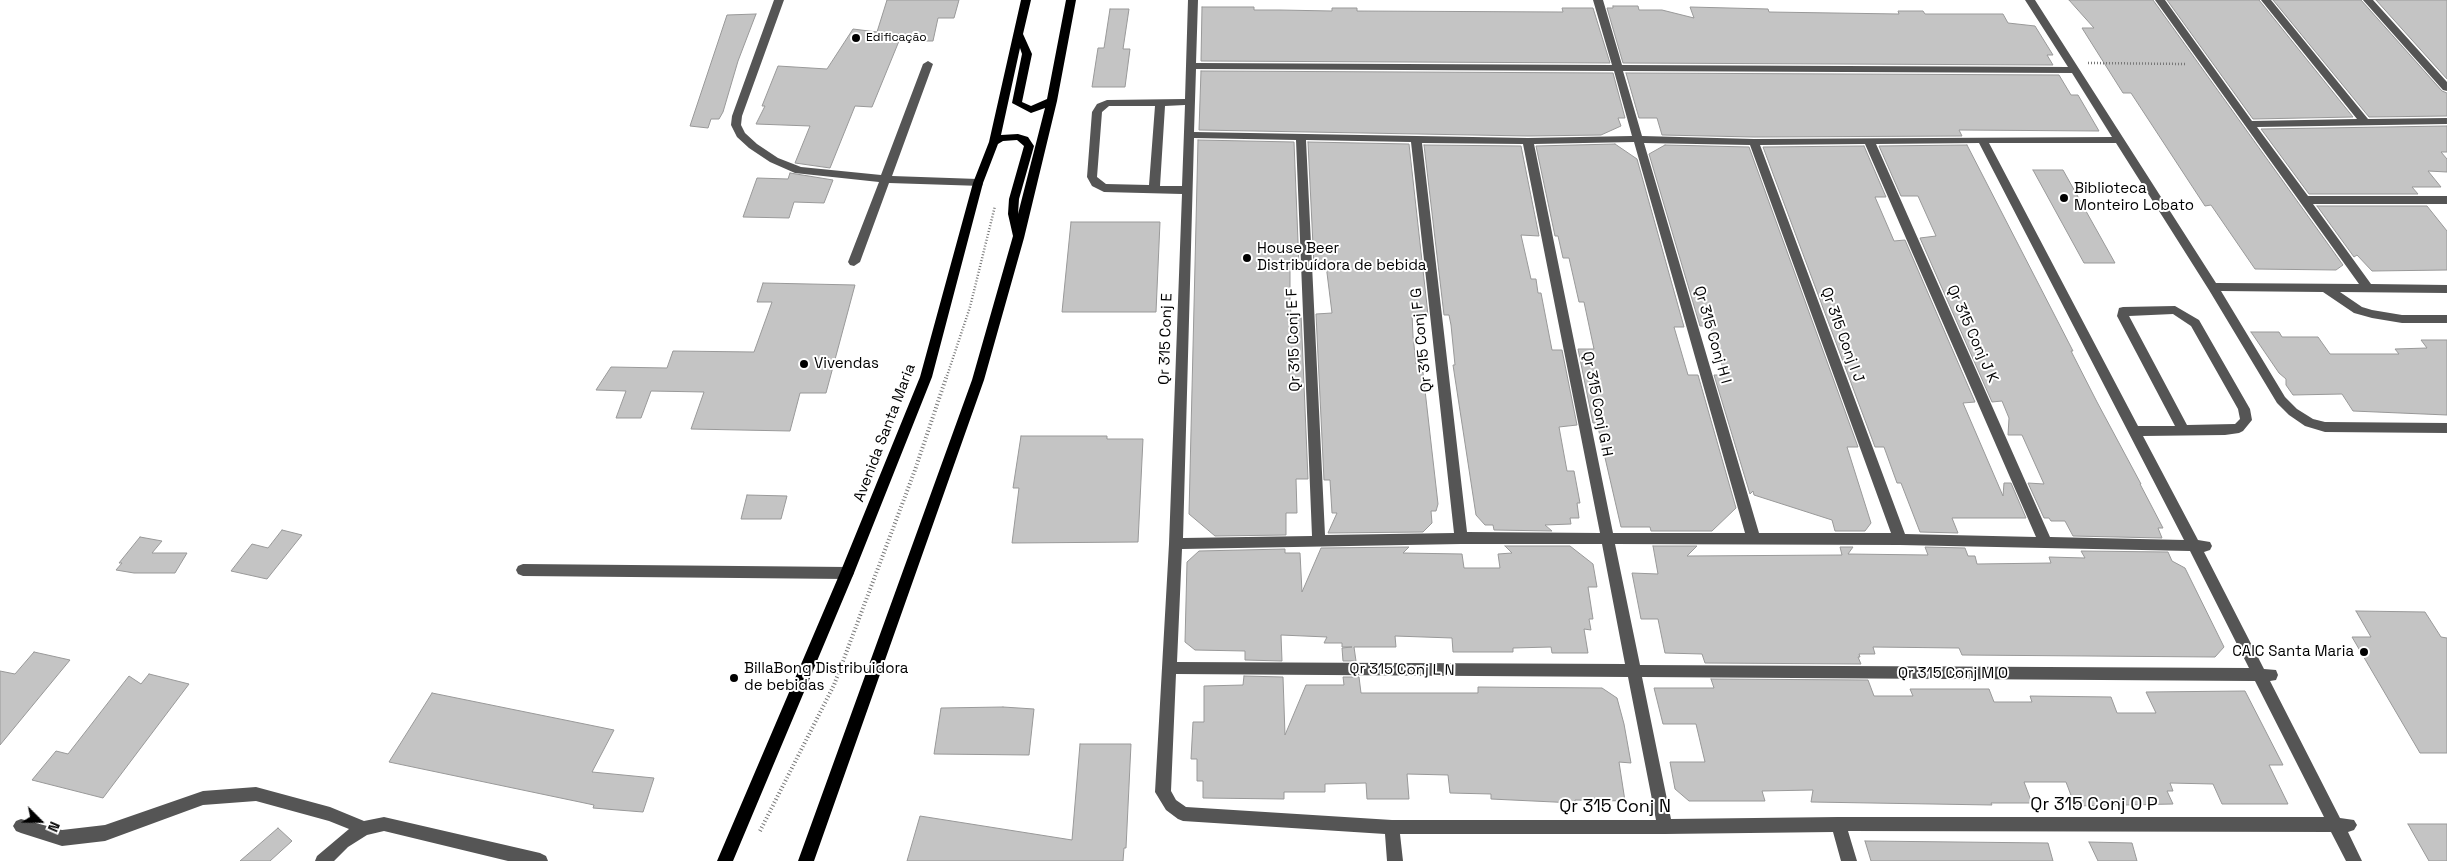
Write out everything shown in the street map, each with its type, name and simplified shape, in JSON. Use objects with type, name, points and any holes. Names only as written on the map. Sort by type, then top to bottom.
[{"type":"main road","name":"Avenida Santa Maria","points":[[725,861],[847,573],[926,377],[978,183],[994,142],[1020,36],[1026,0]]},
{"type":"main road","points":[[806,861],[978,380],[1018,238],[1052,101],[1071,0]]},
{"type":"main road","points":[[1020,36],[1027,54],[1017,103],[1031,110],[1052,101]]},
{"type":"main road","points":[[994,142],[1001,138],[1018,137],[1024,139],[1029,146],[1014,199],[1014,214],[1018,238]]},
{"type":"street","points":[[779,0],[737,116],[736,125],[741,135],[753,146],[786,166],[799,170],[885,179],[978,183]]},
{"type":"street","name":"Qr 315 Conj E","points":[[1170,668],[1176,544],[1194,0]]},
{"type":"street","name":"Qr 315 Conj H I","points":[[1598,0],[1754,540]]},
{"type":"street","points":[[2030,0],[2117,140],[2213,287],[2281,400],[2293,412],[2309,423],[2325,427],[2447,428]]},
{"type":"street","points":[[2160,0],[2368,288]]},
{"type":"street","points":[[2266,0],[2364,122]]},
{"type":"street","points":[[2368,0],[2447,88]]},
{"type":"street","points":[[854,262],[928,64]]},
{"type":"street","points":[[1193,66],[1617,68],[2072,67]]},
{"type":"street","points":[[1154,189],[1160,102]]},
{"type":"street","points":[[1187,190],[1104,188],[1096,183],[1092,177],[1097,112],[1101,106],[1107,103],[1191,102]]},
{"type":"street","points":[[2251,124],[2447,121]]},
{"type":"street","points":[[1190,134],[1301,138],[1416,138],[1528,141],[1639,139],[1754,142],[2117,140]]},
{"type":"street","name":"Qr 315 Conj E F","points":[[1301,138],[1318,540]]},
{"type":"street","name":"Qr 315 Conj F G","points":[[1416,138],[1460,538]]},
{"type":"street","points":[[1982,140],[2134,431],[2199,546],[2342,825],[2354,861]]},
{"type":"street","name":"Qr 315 Conj G H","points":[[1528,141],[1666,827]]},
{"type":"street","name":"Qr 315 Conj J K","points":[[1869,141],[2045,541]]},
{"type":"street","name":"Qr 315 Conj I J","points":[[1754,142],[1900,539]]},
{"type":"street","points":[[2304,200],[2447,200]]},
{"type":"street","points":[[2213,287],[2447,288]]},
{"type":"street","points":[[2324,288],[2358,310],[2372,314],[2402,319],[2447,319]]},
{"type":"street","points":[[2134,431],[2225,430],[2239,428],[2246,420],[2244,409],[2195,323],[2175,310],[2123,311],[2123,316],[2183,429]]},
{"type":"street","points":[[1176,544],[1460,538],[1900,539],[2199,546]]},
{"type":"street","points":[[523,570],[847,573]]},
{"type":"street","name":"Qr 315 Conj L N","points":[[1170,668],[1634,672]]},
{"type":"street","name":"Qr 315 Conj N","points":[[1170,668],[1163,792],[1171,805],[1183,814],[1392,827],[1666,827],[1838,824]]},
{"type":"street","name":"Qr 315 Conj M O","points":[[1634,672],[2265,675]]},
{"type":"street","points":[[20,826],[62,838],[105,833],[203,798],[256,794],[330,814],[364,828]]},
{"type":"street","points":[[323,861],[343,842],[364,828],[384,824],[540,861]]},
{"type":"street","points":[[1838,824],[1849,861]]},
{"type":"street","name":"Qr 315 Conj O P","points":[[1838,824],[2342,825]]},
{"type":"street","points":[[1392,827],[1395,861]]},
{"type":"path","points":[[2072,67],[2208,64]]},
{"type":"building","points":[[887,0],[959,0],[954,18],[938,18],[933,41],[899,41],[872,107],[855,106],[830,168],[795,163],[810,126],[756,124],[765,106],[762,106],[778,66],[827,69],[853,29],[877,32]]},
{"type":"building","points":[[2069,0],[2153,0],[2343,265],[2336,270],[2255,269],[2211,205],[2205,206],[2131,93],[2123,93],[2082,28],[2094,28]]},
{"type":"building","points":[[2167,0],[2259,0],[2353,117],[2253,119]]},
{"type":"building","points":[[2273,0],[2361,0],[2442,91],[2447,93],[2447,116],[2369,117]]},
{"type":"building","points":[[2376,0],[2447,0],[2447,79]]},
{"type":"building","points":[[1613,6],[1638,6],[1639,10],[1662,10],[1694,18],[1690,7],[1768,9],[1769,12],[1899,14],[1898,11],[1923,11],[1925,14],[2003,14],[2008,23],[2035,26],[2053,55],[2047,55],[2053,65],[1623,63],[1607,8],[1613,8]]},
{"type":"building","points":[[1202,7],[1254,7],[1254,10],[1332,11],[1332,8],[1357,8],[1357,11],[1563,12],[1562,8],[1593,8],[1610,63],[1201,61]]},
{"type":"building","points":[[1110,9],[1129,9],[1123,49],[1130,49],[1125,87],[1092,87],[1098,48],[1104,48]]},
{"type":"building","points":[[756,14],[719,119],[711,119],[708,128],[690,126],[727,15]]},
{"type":"building","points":[[1201,71],[1613,73],[1625,118],[1618,118],[1621,126],[1601,135],[1528,136],[1199,130]]},
{"type":"building","points":[[1626,73],[2059,75],[2071,95],[2078,95],[2099,131],[1959,130],[1962,136],[1754,137],[1662,135],[1657,118],[1639,118]]},
{"type":"building","points":[[2447,126],[2447,152],[2441,152],[2447,159],[2447,172],[2428,171],[2441,187],[2412,187],[2418,194],[2309,194],[2261,129]]},
{"type":"building","points":[[1198,140],[1294,142],[1299,266],[1290,266],[1290,301],[1291,314],[1301,314],[1308,479],[1296,479],[1297,513],[1286,513],[1286,535],[1215,536],[1189,514]]},
{"type":"building","points":[[1308,142],[1409,144],[1428,315],[1412,314],[1413,336],[1416,364],[1422,364],[1438,504],[1436,511],[1431,511],[1432,523],[1423,532],[1328,533],[1337,513],[1332,513],[1330,480],[1324,480],[1316,314],[1332,313],[1326,265],[1314,266]]},
{"type":"building","points":[[1615,144],[1637,159],[1684,327],[1674,327],[1688,375],[1698,375],[1736,508],[1712,531],[1651,531],[1650,527],[1621,527],[1597,423],[1593,423],[1578,349],[1594,349],[1584,302],[1579,302],[1569,258],[1563,258],[1558,236],[1555,236],[1536,146]]},
{"type":"building","points":[[1424,145],[1521,146],[1539,236],[1521,235],[1531,279],[1536,279],[1538,293],[1541,293],[1552,350],[1562,350],[1577,425],[1559,427],[1567,471],[1574,471],[1580,503],[1577,503],[1579,518],[1570,518],[1571,524],[1545,525],[1552,531],[1494,530],[1493,525],[1485,525],[1476,515],[1453,365],[1455,365],[1451,325],[1449,315],[1444,315]]},
{"type":"building","points":[[1665,145],[1749,147],[1858,447],[1847,447],[1871,523],[1865,531],[1835,531],[1832,520],[1754,495],[1753,491],[1750,494],[1714,375],[1725,375],[1710,326],[1700,326],[1649,154]]},
{"type":"building","points":[[1967,145],[2163,528],[2158,528],[2162,538],[2073,536],[2065,521],[2051,521],[2049,518],[2044,518],[2028,483],[2044,484],[2022,435],[2008,435],[2009,418],[2002,401],[1992,402],[1920,238],[1936,236],[1918,196],[1901,196],[1879,146]]},
{"type":"building","points":[[1864,146],[1886,197],[1875,197],[1894,241],[1905,240],[1975,402],[1963,403],[2003,496],[2004,483],[2011,483],[2026,518],[1952,518],[1958,533],[1920,532],[1901,483],[1897,483],[1884,447],[1875,447],[1763,147]]},
{"type":"building","name":"Biblioteca Monteiro Lobato","points":[[2033,170],[2063,170],[2115,263],[2084,263]]},
{"type":"building","points":[[790,173],[833,180],[824,203],[794,202],[789,218],[743,217],[757,178],[788,179]]},
{"type":"building","points":[[2317,206],[2427,206],[2447,231],[2447,270],[2372,271],[2357,255],[2354,257]]},
{"type":"building","points":[[1071,222],[1160,222],[1156,312],[1062,312]]},
{"type":"building","points":[[763,283],[855,285],[826,393],[800,393],[790,431],[691,429],[704,392],[651,391],[641,418],[616,418],[626,391],[596,390],[611,367],[667,368],[673,351],[754,352],[772,302],[757,302]]},
{"type":"building","points":[[2251,332],[2279,332],[2282,337],[2318,337],[2330,354],[2399,354],[2395,349],[2427,348],[2421,340],[2447,340],[2447,415],[2353,411],[2342,394],[2293,395],[2286,385],[2286,379],[2279,373]]},
{"type":"building","points":[[1021,436],[1107,436],[1107,439],[1143,439],[1138,542],[1012,543],[1019,488],[1013,488]]},
{"type":"building","points":[[747,495],[787,496],[781,519],[741,519]]},
{"type":"building","points":[[282,530],[302,535],[267,579],[231,571],[252,544],[268,548]]},
{"type":"building","points":[[140,537],[162,541],[152,553],[187,553],[175,573],[134,573],[116,570],[122,563],[119,563]]},
{"type":"building","points":[[1505,546],[1570,546],[1593,564],[1597,587],[1588,587],[1593,619],[1589,619],[1591,630],[1584,629],[1588,653],[1552,653],[1551,647],[1513,648],[1513,652],[1453,652],[1452,638],[1395,636],[1396,647],[1354,647],[1356,661],[1343,661],[1342,648],[1352,647],[1342,647],[1342,643],[1324,643],[1327,637],[1281,635],[1282,661],[1245,660],[1245,651],[1195,650],[1185,642],[1187,562],[1199,551],[1285,549],[1285,553],[1300,553],[1302,592],[1321,548],[1409,547],[1403,553],[1462,554],[1464,568],[1500,568],[1498,554],[1512,553]]},
{"type":"building","points":[[1653,546],[1697,546],[1687,556],[1842,555],[1840,547],[1853,547],[1848,554],[1928,555],[1925,547],[1965,548],[1968,556],[1975,556],[1977,564],[2051,563],[2049,557],[2085,558],[2081,551],[2168,552],[2172,561],[2185,568],[2224,647],[2215,657],[1962,655],[1959,648],[1873,647],[1875,654],[1859,654],[1860,657],[1858,657],[1861,664],[1705,663],[1702,654],[1665,653],[1658,619],[1641,619],[1632,573],[1658,574]]},
{"type":"building","points":[[2356,611],[2425,612],[2441,637],[2447,638],[2447,753],[2420,753],[2352,637],[2371,637]]},
{"type":"building","points":[[34,652],[70,660],[0,745],[0,671],[15,674]]},
{"type":"building","points":[[149,674],[189,684],[103,798],[32,780],[56,751],[68,754],[129,676],[141,684]]},
{"type":"building","points":[[1244,676],[1283,677],[1285,735],[1306,685],[1344,685],[1343,677],[1359,677],[1361,693],[1478,693],[1478,687],[1602,688],[1617,698],[1624,724],[1631,763],[1619,762],[1625,801],[1575,800],[1575,803],[1491,799],[1491,794],[1450,793],[1448,775],[1407,774],[1409,799],[1367,799],[1366,783],[1325,784],[1325,792],[1284,792],[1284,799],[1203,798],[1203,781],[1197,781],[1197,759],[1191,759],[1193,722],[1204,722],[1204,686],[1243,685]]},
{"type":"building","points":[[1711,679],[1868,680],[1874,696],[1913,696],[1910,689],[1989,689],[1994,702],[2032,702],[2030,696],[2111,697],[2117,713],[2156,713],[2146,692],[2245,691],[2283,765],[2269,765],[2288,804],[2222,804],[2213,784],[2170,783],[2173,791],[2167,791],[2173,804],[2075,806],[2066,782],[2024,782],[2032,803],[1991,803],[1992,805],[1811,802],[1813,790],[1762,791],[1765,801],[1689,801],[1675,789],[1670,762],[1705,762],[1696,724],[1663,724],[1654,688],[1714,688]]},
{"type":"building","points":[[432,693],[614,730],[592,772],[654,778],[643,812],[593,808],[594,805],[389,762]]},
{"type":"building","points":[[1003,707],[1034,709],[1029,755],[934,754],[941,708]]},
{"type":"building","points":[[1080,744],[1131,744],[1126,848],[1124,848],[1123,861],[907,861],[920,816],[1072,840]]},
{"type":"building","points":[[2408,824],[2447,824],[2447,861],[2429,861]]},
{"type":"building","points":[[278,828],[292,841],[270,861],[240,861]]},
{"type":"building","points":[[1865,841],[2048,843],[2053,861],[1871,861]]},
{"type":"building","points":[[2089,842],[2132,843],[2137,861],[2098,861]]},
{"type":"place","name":"Edificação","points":[[856,38]]},
{"type":"place","name":"Biblioteca Monteiro Lobato","points":[[2064,198]]},
{"type":"place","name":"House Beer Distribuídora de bebida","points":[[1247,258]]},
{"type":"place","name":"Vivendas","points":[[804,364]]},
{"type":"place","name":"CAIC Santa Maria","points":[[2364,652]]},
{"type":"place","name":"BillaBong Distribuidora de bebidas","points":[[734,678]]}]
